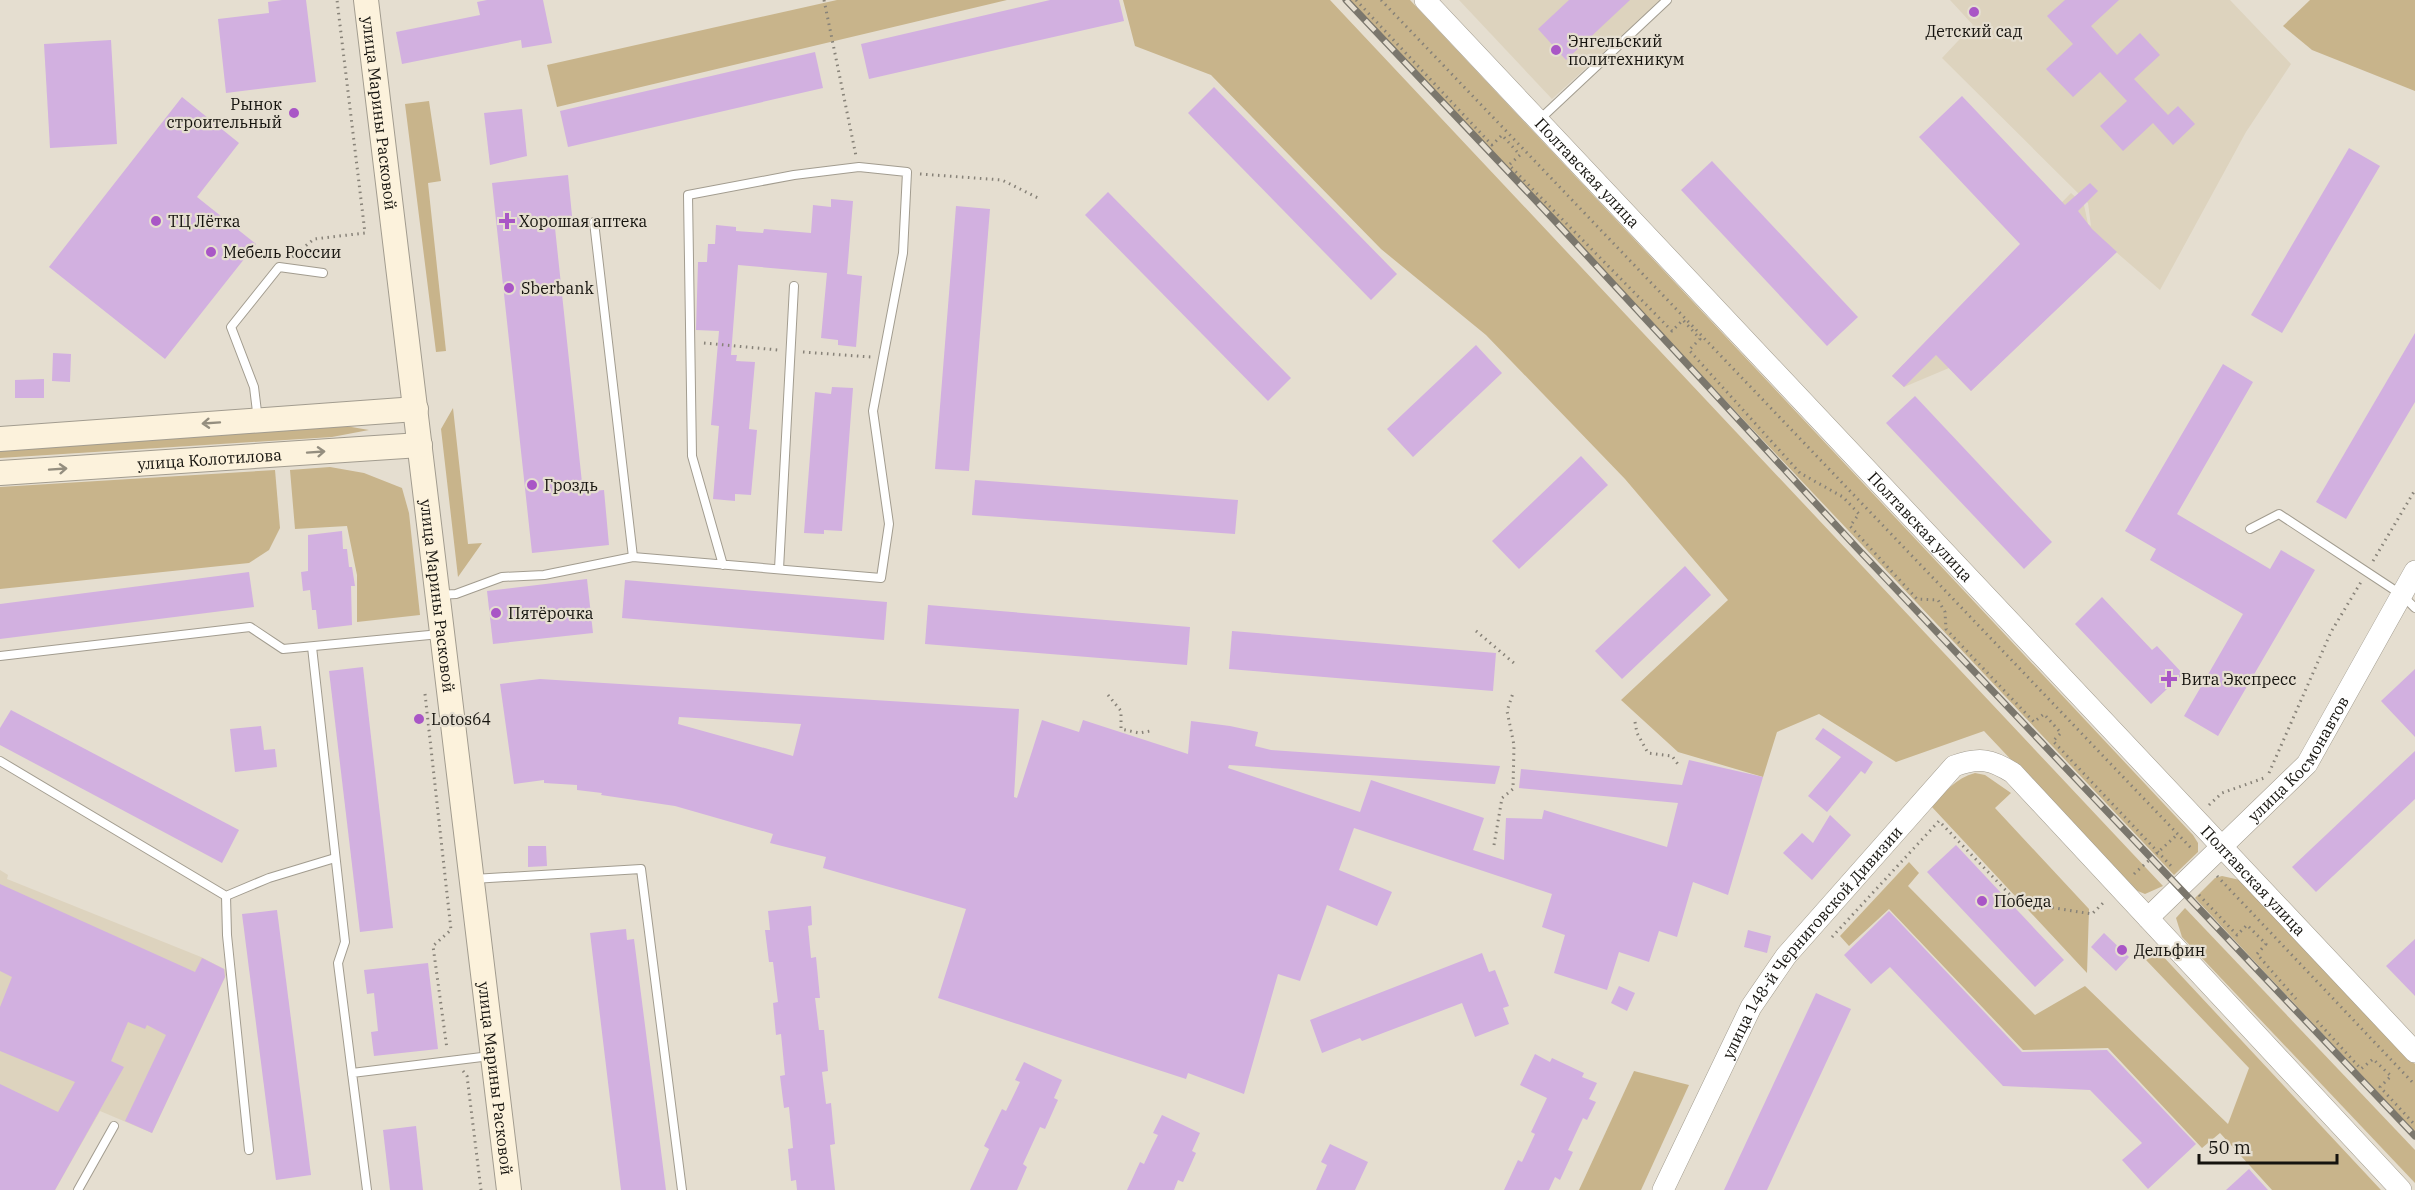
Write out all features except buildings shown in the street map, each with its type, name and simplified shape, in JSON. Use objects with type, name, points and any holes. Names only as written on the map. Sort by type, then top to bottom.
[{"type":"main road","name":"улица Марины Расковой","points":[[366,0],[509,1190]]},
{"type":"main road","points":[[0,438],[416,409]]},
{"type":"main road","name":"улица Колотилова","points":[[0,473],[420,445]]},
{"type":"street","name":"Полтавская улица","points":[[1425,0],[2415,1052]]},
{"type":"street","name":"улица Космонавтов","points":[[2148,918],[2307,764],[2409,602],[2415,571]]},
{"type":"street","name":"улица 148-й Черниговской Дивизии","points":[[1663,1190],[1750,1007],[1786,957],[1954,766],[1971,760],[1984,760],[1998,763],[2013,773],[2120,888]]},
{"type":"street","points":[[2120,888],[2401,1190]]},
{"type":"lane","points":[[1539,120],[1667,0]]},
{"type":"lane","points":[[438,595],[456,594],[502,577],[544,575],[633,557],[779,570],[881,578],[890,524],[873,411],[903,253],[907,172],[859,167],[794,175],[688,195],[692,456],[723,565]]},
{"type":"lane","points":[[594,222],[633,557]]},
{"type":"lane","points":[[258,420],[254,387],[231,327],[279,267],[323,273]]},
{"type":"lane","points":[[779,570],[794,286]]},
{"type":"lane","points":[[2250,529],[2279,514],[2409,602]]},
{"type":"lane","points":[[0,656],[250,627],[283,650],[443,634]]},
{"type":"lane","points":[[312,646],[345,942],[338,963],[367,1190]]},
{"type":"lane","points":[[0,761],[226,896]]},
{"type":"lane","points":[[226,896],[269,878],[335,858]]},
{"type":"lane","points":[[472,879],[641,869],[682,1190]]},
{"type":"lane","points":[[226,896],[227,935],[249,1150]]},
{"type":"lane","points":[[352,1073],[493,1055]]},
{"type":"lane","points":[[78,1190],[114,1126]]},
{"type":"path","points":[[279,267],[314,239],[365,233],[337,0]]},
{"type":"path","points":[[824,0],[859,167]]},
{"type":"path","points":[[1356,0],[1492,145],[1502,135],[1520,155],[1509,165],[1672,331],[1683,320],[1700,339],[1689,350],[1800,473],[1843,496],[1859,514],[1850,526],[1917,599],[1938,600],[1945,612],[1946,628],[2034,722],[2044,714],[2061,733],[2053,741],[2237,935],[2247,925],[2253,931],[2265,944],[2256,954],[2296,999]]},
{"type":"path","points":[[1382,0],[2178,834],[2415,1086]]},
{"type":"path","points":[[907,172],[1002,180],[1040,199]]},
{"type":"path","points":[[1825,943],[1939,820],[2017,902],[2092,914],[2222,793],[2267,777],[2331,632],[2415,490]]},
{"type":"path","points":[[1476,631],[1515,664]]},
{"type":"path","points":[[1494,845],[1502,798],[1513,789],[1514,745],[1507,711],[1513,693]]},
{"type":"path","points":[[425,694],[451,930],[433,946],[445,1046],[467,1076],[481,1190]]},
{"type":"path","points":[[1108,695],[1121,711],[1121,729],[1139,733],[1150,731]]},
{"type":"path","points":[[1635,722],[1637,733],[1648,753],[1672,756],[1680,767]]},
{"type":"path","points":[[2317,1021],[2361,1069],[2373,1059],[2391,1076],[2380,1087],[2415,1125]]},
{"type":"shaded area","points":[[837,0],[1007,0],[557,107],[547,65]]},
{"type":"shaded area","points":[[1123,0],[1330,0],[2163,886],[2145,894],[2133,889],[1984,731],[1896,762],[1819,714],[1777,732],[1763,777],[1678,752],[1621,700],[1728,600],[1625,479],[1486,335],[1381,249],[1211,75],[1135,46]]},
{"type":"shaded area","points":[[1347,0],[1410,0],[2193,835],[2198,843],[2198,852],[2174,875]]},
{"type":"shaded area","name":"Энгельский политехникум","points":[[1459,0],[1661,0],[1552,99]]},
{"type":"shaded area","points":[[1950,0],[2230,0],[2291,64],[2246,132],[2160,290],[2116,252],[1971,391],[1949,368],[1904,387],[1892,376],[2071,193],[2084,205],[2088,224],[2091,226],[2088,203],[1942,58],[1973,25]]},
{"type":"shaded area","points":[[2310,0],[2415,0],[2415,91],[2312,50],[2283,26]]},
{"type":"shaded area","points":[[429,101],[441,181],[428,183],[446,351],[436,352],[405,104]]},
{"type":"shaded area","points":[[453,408],[468,544],[482,543],[458,577],[441,429]]},
{"type":"shaded area","points":[[334,424],[369,430],[332,437],[0,458],[0,446]]},
{"type":"shaded area","points":[[330,467],[364,473],[402,488],[409,513],[420,615],[357,622],[357,575],[347,526],[295,529],[290,470]]},
{"type":"shaded area","points":[[275,470],[280,528],[269,550],[249,563],[0,589],[0,487]]},
{"type":"shaded area","points":[[1975,773],[1985,775],[2011,793],[1995,808],[2089,909],[2087,973],[1931,806],[1956,782]]},
{"type":"shaded area","points":[[1909,862],[1919,873],[1908,886],[2035,1015],[2085,986],[2228,1124],[2249,1068],[2146,960],[2159,952],[2381,1190],[2272,1190],[2220,1133],[2202,1148],[2108,1048],[2023,1050],[1889,909],[1849,946],[1840,936]]},
{"type":"shaded area","points":[[0,870],[8,875],[7,879],[201,957],[228,971],[152,1133],[100,1111],[55,1190],[0,1190]]},
{"type":"shaded area","points":[[2222,876],[2240,880],[2260,899],[2415,1064],[2415,1132],[2195,898],[2215,878]]},
{"type":"shaded area","points":[[2185,908],[2415,1150],[2415,1183],[2182,937],[2176,918]]},
{"type":"shaded area","points":[[1634,1071],[1689,1085],[1641,1190],[1579,1190]]},
{"type":"railway","points":[[1346,0],[1555,221],[1857,548],[2415,1136]]},
{"type":"place","name":"Детский сад","points":[[1974,12]]},
{"type":"place","name":"Энгельский политехникум","points":[[1556,50]]},
{"type":"place","name":"Рынок строительный","points":[[294,113]]},
{"type":"place","name":"ТЦ Лётка","points":[[156,221]]},
{"type":"place","name":"Хорошая аптека","points":[[507,221]]},
{"type":"place","name":"Мебель России","points":[[211,252]]},
{"type":"place","name":"Sberbank","points":[[509,288]]},
{"type":"place","name":"Гроздь","points":[[532,485]]},
{"type":"place","name":"Пятёрочка","points":[[496,613]]},
{"type":"place","name":"Вита Экспресс","points":[[2169,679]]},
{"type":"place","name":"Lotos64","points":[[419,719]]},
{"type":"place","name":"Победа","points":[[1982,901]]},
{"type":"place","name":"Дельфин","points":[[2122,950]]}]
